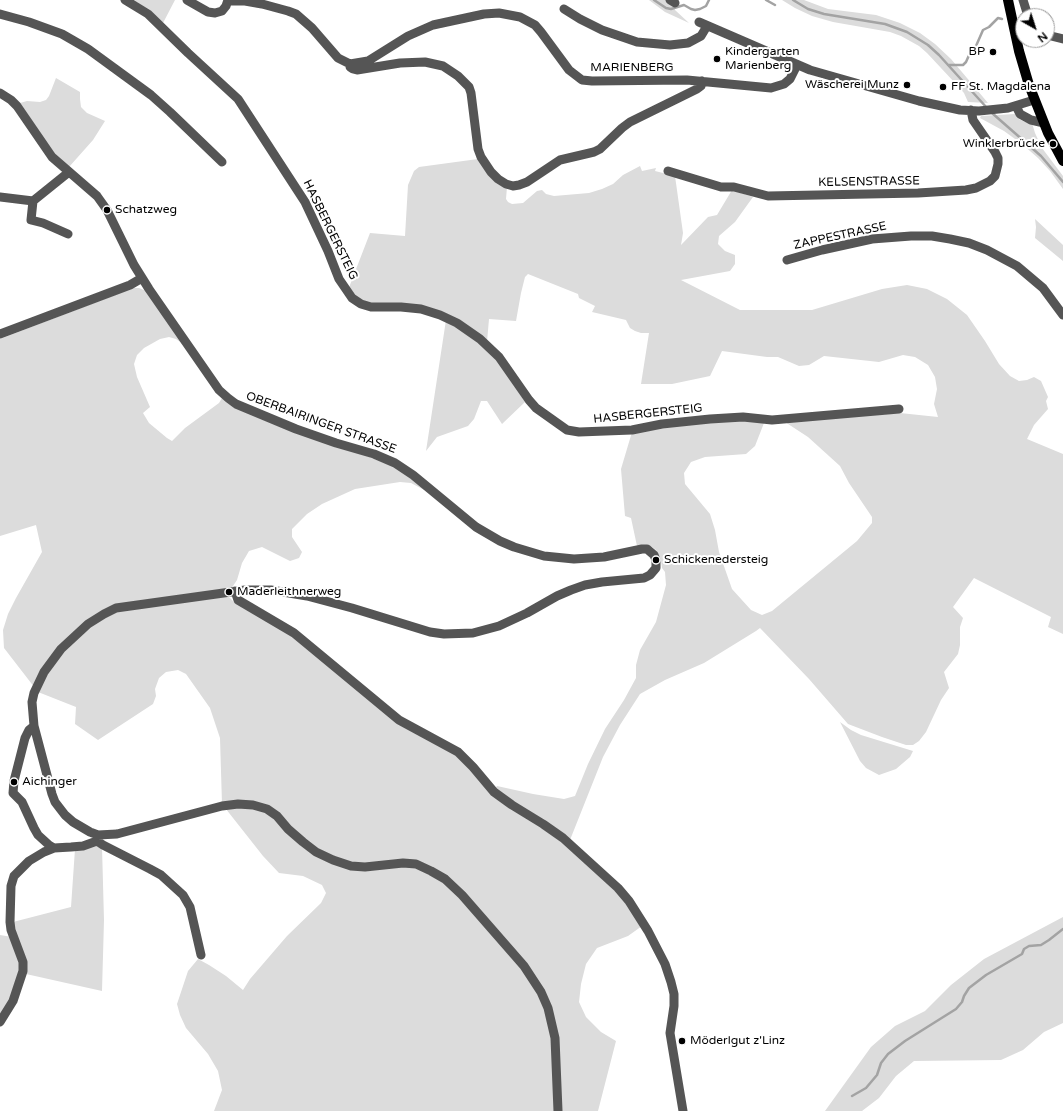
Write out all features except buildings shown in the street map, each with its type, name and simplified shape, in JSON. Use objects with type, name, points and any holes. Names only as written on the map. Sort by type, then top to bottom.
[{"type":"main road","points":[[1008,0],[1023,67],[1034,100],[1063,161]]},
{"type":"street","name":"HASBERGERSTEIG","points":[[125,0],[148,14],[238,98],[305,202],[328,251],[339,279],[352,298],[360,304],[371,307],[421,309],[440,315],[457,323],[499,356],[525,396],[536,408],[567,430],[579,432],[632,430],[662,424],[710,419],[743,417],[772,420],[899,409]]},
{"type":"street","points":[[187,0],[208,12],[215,13],[222,11],[228,1],[246,1],[284,9],[296,14],[312,28],[338,58],[350,64],[350,67],[353,69],[357,70],[425,62],[443,66],[458,76],[469,88],[471,93],[478,149],[481,157],[491,172],[506,184],[513,186],[527,182],[560,160],[594,152],[600,149],[630,122],[697,89],[701,86],[702,81]]},
{"type":"street","points":[[564,9],[580,19],[613,35],[643,43],[670,45],[688,43],[701,36],[703,24],[797,65],[946,108],[975,110],[1001,109],[1034,100]]},
{"type":"street","name":"MARIENBERG","points":[[350,64],[368,60],[408,36],[434,25],[484,14],[499,13],[520,17],[535,25],[569,70],[582,80],[605,82],[702,81],[771,88],[784,84],[790,78],[797,65]]},
{"type":"street","points":[[0,14],[49,29],[68,37],[88,49],[151,95],[222,162]]},
{"type":"street","name":"OBERBAIRINGER STRASSE","points":[[0,93],[17,106],[47,151],[69,172],[90,188],[102,203],[142,278],[219,390],[236,404],[296,429],[374,454],[395,464],[413,475],[476,527],[514,548],[544,556],[574,560],[604,557],[635,550],[647,549],[654,555],[657,565],[655,571],[644,578],[585,585],[557,596],[499,626],[486,631],[458,634],[430,632],[307,596],[271,590],[235,591],[146,605],[132,605],[116,608],[88,624],[61,649],[44,672],[34,693],[32,709],[34,726],[49,786],[55,802],[73,822],[97,838],[103,845],[161,875],[183,894],[190,907],[200,955]]},
{"type":"street","points":[[1016,106],[1020,114],[1031,120],[1044,123]]},
{"type":"street","name":"KELSENSTRASSE","points":[[668,171],[720,188],[734,188],[768,196],[918,193],[960,191],[976,188],[990,182],[994,176],[998,164],[995,152],[975,124],[975,110]]},
{"type":"street","points":[[68,234],[43,223],[31,220],[33,201],[69,172]]},
{"type":"street","points":[[0,197],[33,201]]},
{"type":"street","name":"ZAPPESTRASSE","points":[[787,260],[872,239],[932,236],[950,239],[969,243],[987,250],[1017,266],[1043,288],[1063,315]]},
{"type":"street","points":[[0,334],[130,285],[142,278]]},
{"type":"street","points":[[235,591],[238,600],[294,633],[399,720],[458,752],[494,792],[563,838],[618,888],[648,931],[665,964],[674,994],[674,1006],[670,1033],[683,1111]]},
{"type":"street","points":[[34,726],[29,730],[25,738],[14,781],[13,793],[22,802],[38,835],[43,841],[54,848]]},
{"type":"street","name":"OBERBAIRINGER STRASSE","points":[[0,1022],[13,1001],[24,971],[22,958],[11,930],[10,922],[11,886],[14,876],[20,869],[33,858],[54,848],[83,846],[97,838],[222,806],[238,804],[253,805],[267,809],[277,816],[288,829],[303,842],[316,852],[333,860],[351,866],[365,867],[403,863],[416,864],[445,879],[462,895],[524,966],[541,992],[548,1008],[555,1038],[558,1111]]},
{"type":"shaded area","points":[[130,0],[175,0],[163,23]]},
{"type":"shaded area","points":[[649,0],[666,0],[674,5],[675,10],[689,23],[665,12]]},
{"type":"shaded area","points":[[782,0],[804,0],[828,9],[876,15],[900,23],[920,33],[935,44],[951,59],[988,103],[968,102],[964,93],[927,53],[919,46],[901,36],[890,32],[833,22],[812,16]]},
{"type":"shaded area","points":[[56,78],[80,92],[81,107],[87,113],[105,121],[93,140],[69,167],[52,152],[20,103],[27,101],[40,102],[46,100]]},
{"type":"shaded area","points":[[1015,114],[1019,119],[1032,123],[1042,148],[1063,176],[1063,189],[1050,171],[1022,144],[1004,131],[980,118],[981,116]]},
{"type":"shaded area","points":[[478,159],[507,187],[506,199],[512,204],[523,203],[537,191],[542,190],[546,194],[554,196],[589,193],[613,184],[623,175],[640,166],[642,171],[656,168],[655,171],[675,176],[683,233],[681,245],[708,217],[717,215],[732,190],[753,197],[735,222],[719,236],[718,244],[725,251],[735,255],[735,264],[730,271],[681,280],[740,310],[812,310],[882,289],[907,285],[927,289],[947,299],[967,315],[999,364],[1010,376],[1019,381],[1034,377],[1041,381],[1048,397],[1046,401],[1048,409],[1034,425],[1027,439],[1063,454],[1063,634],[1048,627],[1051,617],[974,578],[953,607],[963,618],[960,627],[960,645],[958,654],[944,672],[949,688],[941,700],[926,732],[919,741],[913,745],[906,745],[848,724],[809,679],[760,628],[704,663],[665,680],[640,694],[620,725],[603,757],[568,845],[624,899],[642,926],[628,936],[597,948],[586,964],[581,984],[579,1002],[586,1017],[601,1032],[616,1041],[598,1111],[214,1111],[222,1090],[218,1071],[208,1054],[186,1028],[177,1004],[188,971],[198,959],[226,976],[243,990],[250,979],[287,936],[321,903],[326,893],[322,885],[303,876],[279,873],[263,856],[222,804],[220,738],[210,708],[186,674],[178,670],[166,672],[159,678],[155,689],[156,696],[153,704],[98,740],[75,724],[76,707],[38,692],[4,648],[3,630],[8,614],[42,552],[36,525],[0,536],[0,339],[133,288],[139,288],[150,295],[183,344],[176,339],[169,337],[160,339],[144,348],[137,355],[134,364],[137,377],[150,407],[143,413],[149,423],[167,438],[172,441],[185,428],[219,403],[222,398],[397,468],[428,492],[411,483],[400,482],[355,489],[322,504],[307,514],[292,529],[292,537],[302,552],[299,558],[290,561],[262,547],[249,551],[242,563],[237,580],[228,596],[235,603],[278,625],[371,700],[450,750],[493,792],[497,786],[564,799],[575,796],[588,764],[605,729],[636,678],[636,665],[640,650],[656,622],[666,585],[665,572],[662,568],[661,561],[656,550],[647,545],[637,546],[631,518],[625,516],[621,469],[632,432],[743,419],[764,423],[755,446],[746,454],[705,457],[691,462],[684,473],[685,484],[710,514],[719,552],[732,589],[751,610],[762,615],[772,611],[857,541],[872,523],[872,517],[849,483],[840,466],[808,437],[785,422],[900,413],[938,417],[934,404],[937,389],[935,377],[928,365],[915,357],[903,355],[879,362],[824,356],[809,365],[799,366],[778,357],[722,351],[710,376],[672,384],[641,384],[649,333],[635,331],[630,328],[626,320],[592,312],[595,306],[579,298],[578,294],[528,274],[525,277],[516,321],[489,319],[487,342],[453,318],[362,302],[348,290],[370,233],[405,236],[408,185],[414,171],[419,167]]},
{"type":"shaded area","points":[[1035,219],[1063,245],[1063,261],[1035,238]]},
{"type":"shaded area","points":[[446,320],[492,352],[525,402],[502,424],[487,401],[481,401],[474,419],[468,426],[437,437],[426,451]]},
{"type":"shaded area","points":[[840,722],[861,735],[913,751],[910,757],[896,769],[879,775],[866,768],[860,761]]},
{"type":"shaded area","points":[[94,846],[102,847],[104,920],[102,991],[26,974],[13,922],[71,907],[75,849]]},
{"type":"shaded area","points":[[1063,917],[1063,1023],[1044,1032],[1023,1050],[1001,1060],[914,1061],[896,1076],[879,1098],[862,1111],[825,1111],[871,1047],[895,1026],[925,1011],[951,985],[984,959]]},
{"type":"shaded area","points":[[0,935],[12,937],[21,960],[20,979],[0,1019]]},
{"type":"waterway","points":[[654,0],[666,8],[671,9],[684,5],[695,10],[706,6],[709,0]]},
{"type":"waterway","points":[[766,0],[775,5]]},
{"type":"waterway","points":[[793,0],[808,9],[824,14],[885,24],[907,32],[928,45],[939,55],[987,108]]},
{"type":"waterway","points":[[948,65],[963,65],[976,46],[983,30],[989,27],[998,18],[1002,19]]},
{"type":"waterway","points":[[992,113],[1041,156],[1063,182]]},
{"type":"waterway","points":[[852,1096],[866,1088],[877,1075],[881,1063],[888,1054],[905,1041],[956,1009],[962,1002],[969,988],[986,975],[1022,954],[1024,949],[1029,946],[1041,945],[1063,929]]},
{"type":"place","name":"BP","points":[[993,52]]},
{"type":"place","name":"Kindergarten Marienberg","points":[[717,59]]},
{"type":"place","name":"Wäscherei Munz","points":[[907,85]]},
{"type":"place","name":"FF St. Magdalena","points":[[943,87]]},
{"type":"place","name":"Winklerbrücke","points":[[1053,144]]},
{"type":"place","name":"Schatzweg","points":[[107,210]]},
{"type":"place","name":"Schickenedersteig","points":[[656,560]]},
{"type":"place","name":"Maderleithnerweg","points":[[229,592]]},
{"type":"place","name":"Aichinger","points":[[14,782]]},
{"type":"place","name":"Möderlgut z'Linz","points":[[682,1041]]}]
